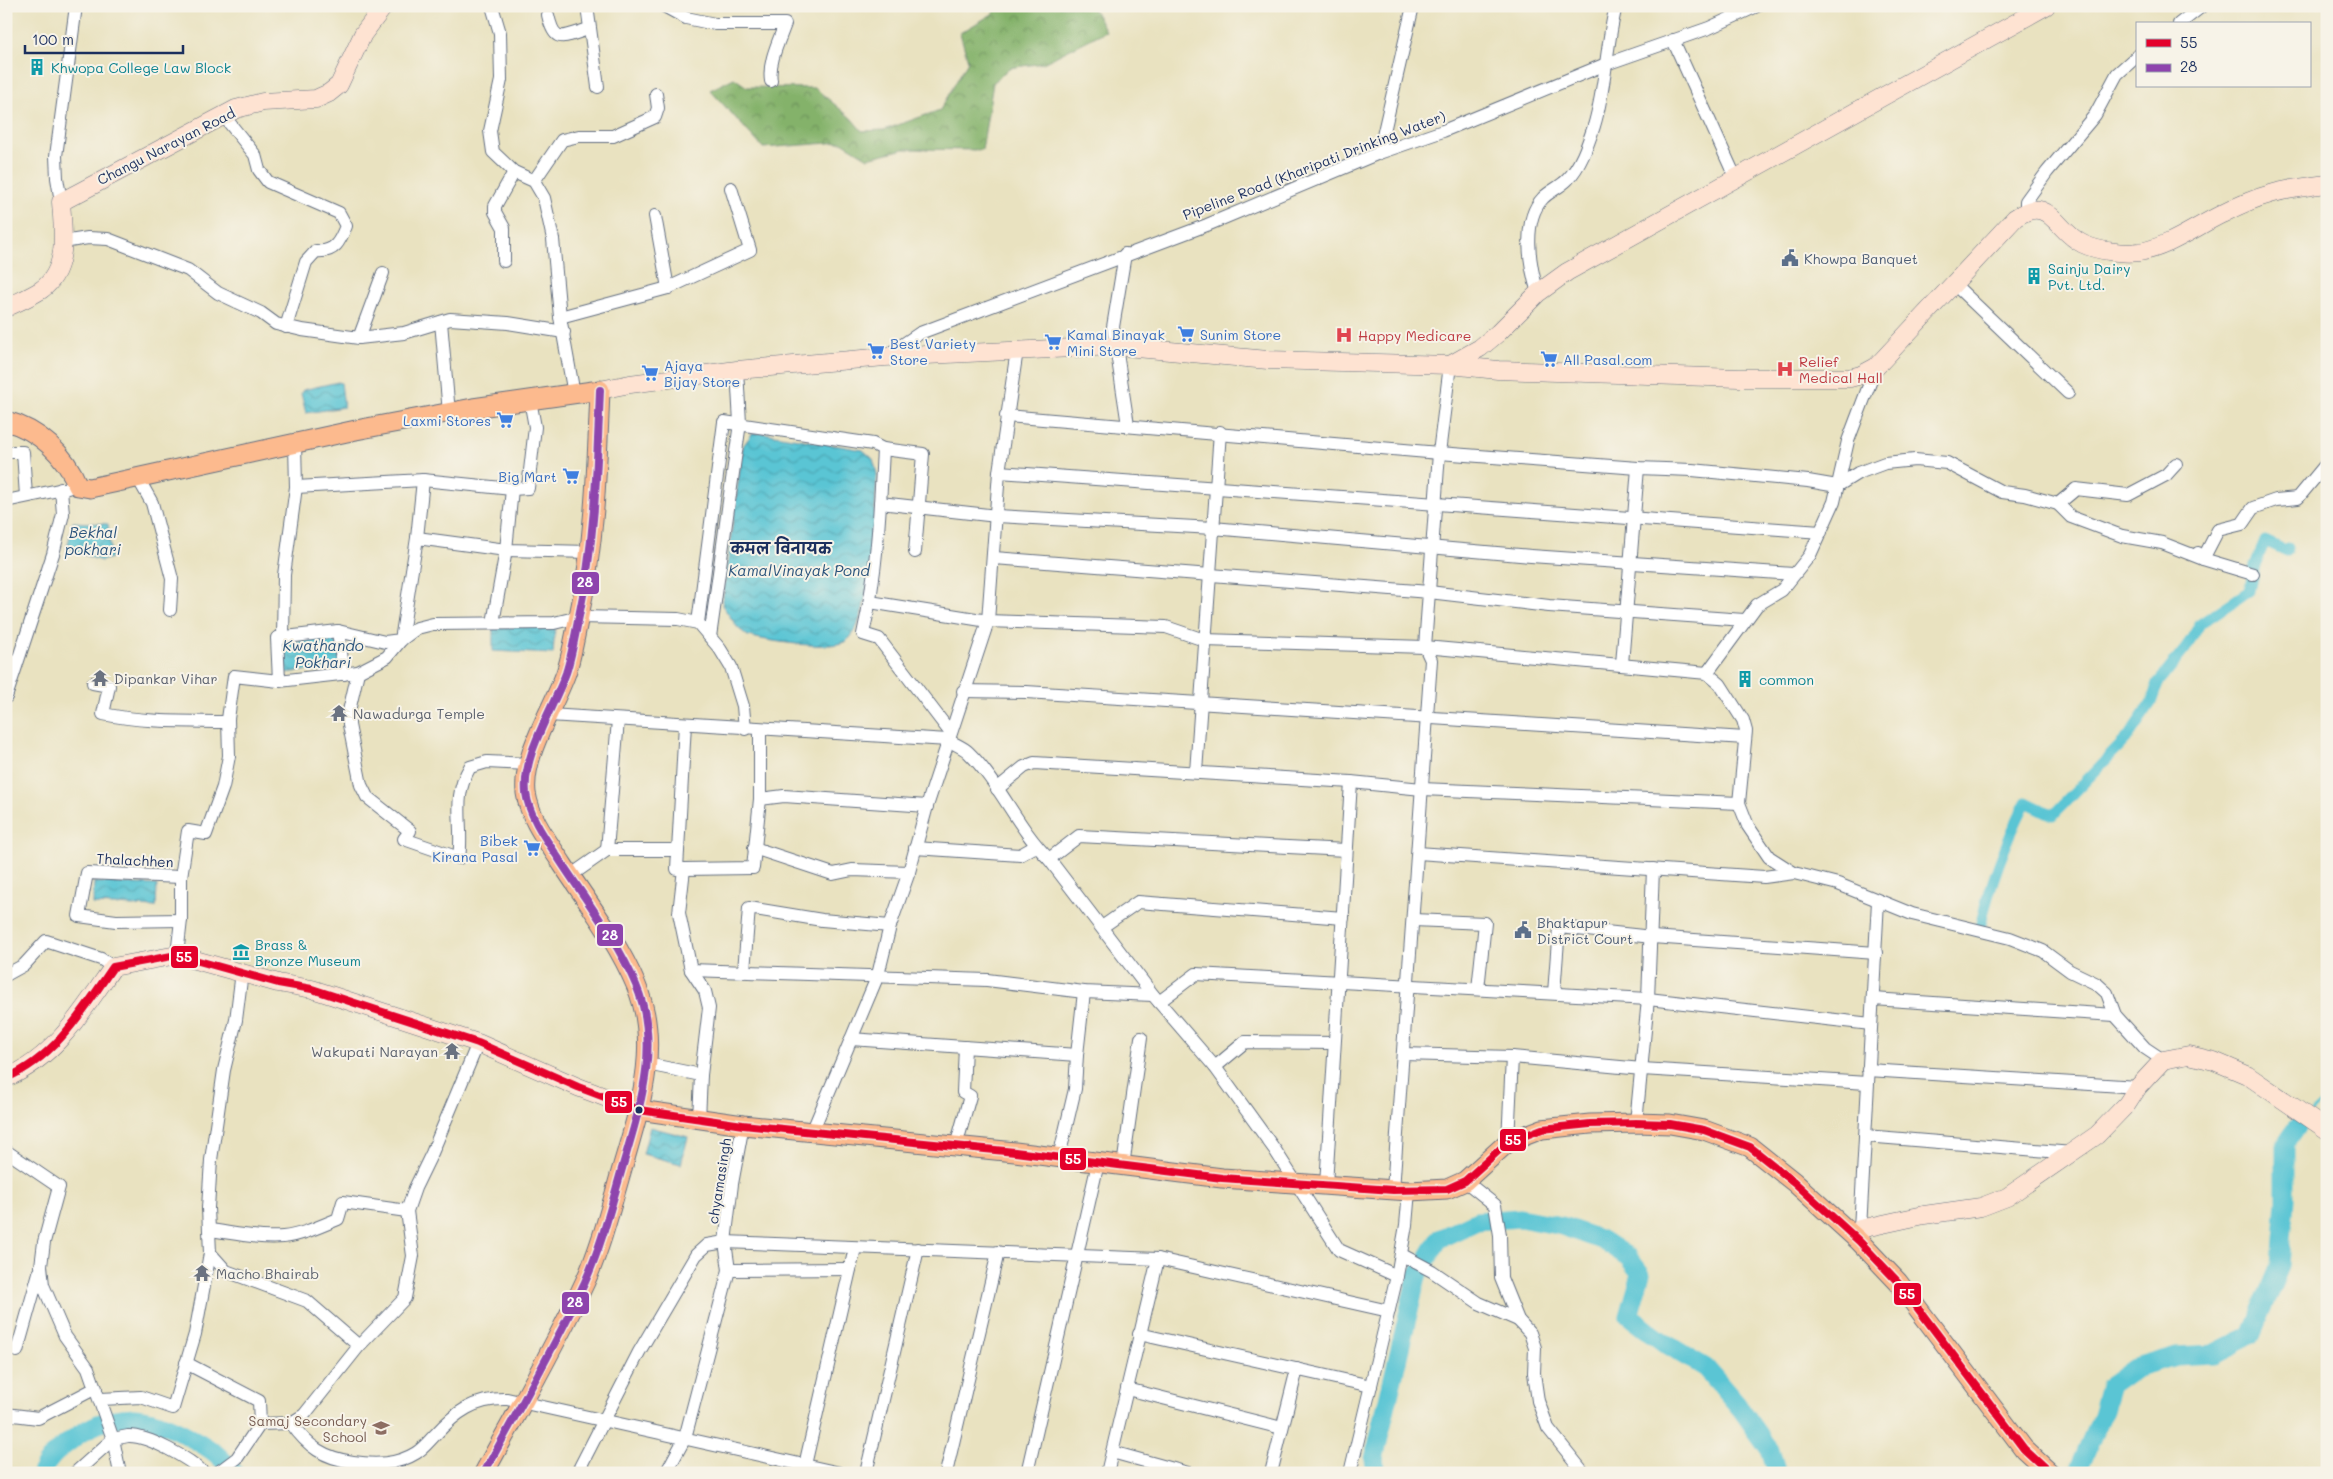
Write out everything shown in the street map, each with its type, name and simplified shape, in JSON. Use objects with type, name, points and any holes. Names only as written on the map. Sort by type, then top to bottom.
[{"type":"main road","name":"Changu Narayan Road","points":[[61,202],[222,115],[263,102],[316,99],[328,93],[339,85],[363,34],[384,6]]},
{"type":"main road","points":[[1450,365],[1480,348],[1498,333],[1538,293],[1567,272],[1603,250],[1668,217],[2046,6]]},
{"type":"main road","points":[[6,421],[24,427],[43,439],[65,462],[69,488],[90,488],[356,430],[449,413],[630,384],[737,370],[885,357],[1115,346],[1268,360],[1450,365],[1498,370],[1823,380],[1861,375],[1876,367],[2015,218],[2026,210],[2039,209],[2046,212],[2083,244],[2098,249],[2138,252],[2170,242],[2223,213],[2272,192],[2327,184]]},
{"type":"main road","points":[[6,308],[42,289],[51,280],[58,268],[63,242],[61,202]]},
{"type":"main road","points":[[484,1473],[585,1282],[598,1248],[639,1110],[647,1064],[648,1037],[645,1014],[635,981],[544,837],[530,809],[526,782],[528,764],[566,671],[579,618],[590,552],[595,505],[600,390]]},
{"type":"main road","points":[[6,1078],[23,1071],[61,1039],[113,967],[177,955],[278,983],[312,989],[478,1043],[578,1087],[639,1110],[699,1120],[1059,1157],[1123,1166],[1296,1184],[1401,1190],[1446,1189],[1465,1180],[1508,1142],[1542,1129],[1590,1124],[1636,1123],[1670,1124],[1704,1130],[1750,1147],[1859,1235],[1898,1282],[2024,1449],[2050,1473]]},
{"type":"main road","points":[[1859,1235],[1924,1215],[1981,1207],[2007,1197],[2097,1135],[2127,1104],[2138,1087],[2163,1060],[2189,1055],[2214,1061],[2247,1075],[2323,1128]]},
{"type":"street","points":[[61,202],[56,178],[56,156],[76,6]]},
{"type":"street","points":[[492,6],[500,33],[500,80],[490,131],[493,152],[514,172],[534,181],[544,198],[549,220],[560,317],[574,394]]},
{"type":"street","points":[[587,6],[598,87]]},
{"type":"street","points":[[664,6],[686,18],[715,24],[785,24],[775,52],[770,74],[771,81]]},
{"type":"street","points":[[1379,153],[1413,6]]},
{"type":"street","points":[[1538,293],[1532,274],[1532,221],[1543,198],[1567,180],[1578,166],[1594,124],[1616,6]]},
{"type":"street","name":"Pipeline Road (Kharipati Drinking Water)","points":[[885,357],[920,333],[1125,254],[1207,225],[1379,153],[1443,131],[1606,64],[1709,28],[1757,6]]},
{"type":"street","points":[[2182,22],[2202,6]]},
{"type":"street","points":[[548,15],[554,35],[560,37],[589,29]]},
{"type":"street","points":[[1673,40],[1736,179]]},
{"type":"street","points":[[2026,210],[2026,201],[2047,172],[2095,115],[2117,74],[2136,57]]},
{"type":"street","points":[[534,181],[562,140],[579,136],[613,136],[655,116],[658,108],[656,94]]},
{"type":"street","points":[[222,115],[255,155],[258,170],[268,182],[339,213],[346,226],[339,244],[325,252],[316,251],[306,262],[286,327]]},
{"type":"street","points":[[504,261],[504,228],[495,212],[495,206],[514,172]]},
{"type":"street","points":[[560,317],[668,288],[750,250],[731,188]]},
{"type":"street","points":[[654,216],[668,288]]},
{"type":"street","points":[[63,242],[88,238],[108,239],[117,242],[188,270],[218,294],[233,299],[286,327],[359,338],[404,333],[450,319],[508,323],[564,332]]},
{"type":"street","points":[[1125,254],[1113,327],[1128,425]]},
{"type":"street","points":[[359,338],[383,273]]},
{"type":"street","points":[[1953,283],[2068,393]]},
{"type":"street","points":[[441,322],[449,413]]},
{"type":"street","points":[[812,1132],[878,975],[890,926],[909,872],[927,806],[963,691],[988,621],[1000,472],[1006,416],[1017,350]]},
{"type":"street","points":[[1350,1473],[1397,1276],[1406,1257],[1401,1190],[1403,1054],[1431,660],[1425,647],[1439,453],[1450,365]]},
{"type":"street","points":[[1707,674],[1744,620],[1757,605],[1782,590],[1810,555],[1834,502],[1836,486],[1848,441],[1876,367]]},
{"type":"street","points":[[710,638],[740,423],[737,370]]},
{"type":"street","points":[[296,486],[423,480],[512,489],[528,488],[535,427],[530,400]]},
{"type":"street","points":[[1006,416],[1220,432],[1439,453],[1638,468],[1692,470],[1808,481],[1836,486],[1858,473],[1885,464],[1915,460],[1947,463],[2002,492],[2025,495],[2058,504],[2071,517],[2122,536],[2162,543],[2199,554],[2253,574]]},
{"type":"street","points":[[698,623],[724,422],[862,441],[883,449],[923,454],[915,552]]},
{"type":"street","points":[[1196,772],[1220,432]]},
{"type":"street","points":[[282,638],[284,575],[296,486],[295,444]]},
{"type":"street","points":[[883,449],[880,503],[870,602],[862,634],[879,639],[949,736],[967,751],[997,789],[1036,846],[1049,859],[1156,998],[1215,1068],[1275,1150],[1339,1250],[1397,1276]]},
{"type":"street","points":[[6,452],[23,452],[26,496]]},
{"type":"street","points":[[2199,554],[2218,530],[2242,524],[2254,508],[2276,500],[2298,498],[2327,463]]},
{"type":"street","points":[[2058,504],[2076,489],[2128,495],[2166,475],[2176,464]]},
{"type":"street","points":[[1622,664],[1638,468]]},
{"type":"street","points":[[1000,472],[1216,486],[1435,505],[1635,517],[1821,532]]},
{"type":"street","points":[[138,478],[152,503],[172,579],[170,610]]},
{"type":"street","points":[[401,640],[417,538],[423,480]]},
{"type":"street","points":[[6,501],[69,488],[55,546],[6,697]]},
{"type":"street","points":[[494,623],[506,550],[512,489]]},
{"type":"street","points":[[880,503],[997,516],[1213,528],[1432,547],[1793,574]]},
{"type":"street","points":[[417,538],[506,550],[590,552]]},
{"type":"street","points":[[994,558],[1429,592],[1549,606],[1744,620]]},
{"type":"street","points":[[870,602],[988,621],[1166,627],[1204,640],[1425,647],[1622,664],[1707,674],[1720,684],[1745,726],[1739,803],[1748,826],[1769,857],[1794,873],[1838,884],[1912,914],[2010,938],[2043,951],[2070,971],[2097,984],[2107,994],[2115,1015],[2146,1048],[2163,1060]]},
{"type":"street","points":[[177,955],[181,920],[181,878],[188,831],[206,834],[223,787],[229,756],[228,722],[234,676],[279,680],[358,672],[387,656],[401,640],[417,628],[433,624],[554,624],[579,618],[678,619],[698,623],[731,667],[743,706],[745,729]]},
{"type":"street","points":[[279,680],[277,638],[338,632],[385,642],[401,640]]},
{"type":"street","points":[[338,632],[344,674]]},
{"type":"street","points":[[358,672],[349,711],[349,725],[361,785],[367,797],[410,831],[404,839],[429,850],[459,858],[461,845],[458,798],[470,767],[487,762],[528,764]]},
{"type":"street","points":[[93,683],[109,686],[103,714],[134,720],[167,723],[228,722]]},
{"type":"street","points":[[963,691],[1026,692],[1745,738]]},
{"type":"street","points":[[549,715],[760,730],[949,736]]},
{"type":"street","points":[[607,850],[618,720]]},
{"type":"street","points":[[685,724],[677,869],[753,868],[760,799],[760,730]]},
{"type":"street","points":[[997,789],[1024,767],[1034,763],[1351,782],[1422,789],[1739,803]]},
{"type":"street","points":[[1326,1185],[1351,782]]},
{"type":"street","points":[[760,799],[784,796],[927,806]]},
{"type":"street","points":[[1049,859],[1079,836],[1346,850]]},
{"type":"street","points":[[915,848],[1020,855],[1036,846]]},
{"type":"street","points":[[754,848],[833,874],[860,870],[909,872]]},
{"type":"street","points":[[570,876],[607,850],[678,850]]},
{"type":"street","points":[[1418,853],[1764,878],[1794,873]]},
{"type":"street","points":[[684,869],[679,913],[691,970],[705,991],[709,1008],[701,1075],[699,1120]]},
{"type":"street","points":[[1636,1123],[1648,999],[1652,937],[1653,870]]},
{"type":"street","name":"Thalachhen","points":[[181,878],[87,873],[79,916],[116,921],[181,920]]},
{"type":"street","points":[[1859,1235],[1878,901]]},
{"type":"street","points":[[1102,928],[1138,902],[1342,918]]},
{"type":"street","points":[[744,972],[749,908],[822,920],[890,926]]},
{"type":"street","points":[[1413,920],[1485,923],[1478,989]]},
{"type":"street","points":[[1554,993],[1559,927],[1652,937],[1876,953]]},
{"type":"street","points":[[6,975],[24,965],[46,940],[101,959],[113,967]]},
{"type":"street","points":[[691,970],[987,980],[1084,992],[1156,998],[1196,974],[1648,999],[1870,1024]]},
{"type":"street","points":[[6,1414],[38,1418],[100,1398],[142,1398],[173,1408],[199,1317],[210,1253],[208,1208],[211,1160],[224,1070],[236,1020],[242,972]]},
{"type":"street","points":[[1059,1157],[1075,1089],[1084,992]]},
{"type":"street","points":[[1873,999],[2115,1015]]},
{"type":"street","points":[[1123,1166],[1141,1038]]},
{"type":"street","points":[[851,1039],[1077,1055]]},
{"type":"street","points":[[1215,1068],[1245,1042],[1334,1043]]},
{"type":"street","points":[[260,1424],[291,1423],[304,1415],[359,1346],[405,1298],[413,1256],[408,1211],[415,1188],[432,1153],[478,1043]]},
{"type":"street","points":[[956,1146],[970,1096],[963,1092],[965,1047]]},
{"type":"street","points":[[1403,1054],[1512,1057],[1642,1069],[1867,1083]]},
{"type":"street","points":[[1508,1142],[1512,1057]]},
{"type":"street","points":[[647,1064],[701,1075]]},
{"type":"street","points":[[1868,1070],[2138,1087]]},
{"type":"street","name":"chyamasingh","points":[[729,1270],[725,1242],[732,1184],[743,1125]]},
{"type":"street","points":[[1865,1136],[2073,1153]]},
{"type":"street","points":[[6,1151],[59,1187],[44,1242],[41,1266],[16,1351],[6,1348]]},
{"type":"street","points":[[1027,1473],[1098,1163]]},
{"type":"street","points":[[1465,1180],[1494,1205],[1500,1235],[1501,1278],[1518,1320],[1530,1333],[1535,1348],[1534,1373],[1538,1401],[1548,1428],[1584,1473]]},
{"type":"street","points":[[210,1230],[285,1237],[317,1228],[338,1219],[343,1202],[408,1211]]},
{"type":"street","points":[[577,1473],[605,1422],[639,1352],[696,1255],[707,1245],[725,1242],[1158,1259],[1389,1311]]},
{"type":"street","points":[[805,1465],[855,1248]]},
{"type":"street","points":[[866,1473],[918,1249]]},
{"type":"street","points":[[946,1473],[998,1252]]},
{"type":"street","points":[[210,1253],[226,1271],[306,1301],[359,1346]]},
{"type":"street","points":[[1406,1257],[1432,1271],[1479,1303],[1518,1320]]},
{"type":"street","points":[[1107,1473],[1158,1259]]},
{"type":"street","points":[[41,1266],[43,1285],[50,1306],[65,1336],[88,1368],[100,1398],[112,1435],[120,1473]]},
{"type":"street","points":[[666,1473],[685,1438],[729,1270],[850,1269]]},
{"type":"street","points":[[1139,1334],[1371,1386]]},
{"type":"street","points":[[186,1363],[259,1401],[260,1424],[237,1458],[217,1472]]},
{"type":"street","points":[[1270,1473],[1297,1369]]},
{"type":"street","points":[[1126,1389],[1282,1428]]},
{"type":"street","points":[[291,1423],[303,1440],[325,1456],[368,1464],[387,1464],[416,1453],[450,1420],[477,1402],[496,1399],[521,1402],[840,1473]]},
{"type":"street","points":[[75,1473],[112,1435],[130,1436],[169,1449],[187,1459],[204,1473]]},
{"type":"street","points":[[1112,1452],[1188,1473]]},
{"type":"green space","points":[[991,6],[1092,6],[1106,31],[1043,63],[1009,68],[993,83],[982,150],[904,149],[868,158],[842,142],[763,148],[710,90],[734,78],[747,87],[815,88],[851,118],[862,131],[884,130],[940,110],[968,61],[960,33],[994,13]]},
{"type":"water","points":[[338,382],[341,383],[344,407],[306,413],[301,393],[303,390]]},
{"type":"water","name":"KamalVinayak Pond","points":[[763,433],[863,450],[873,459],[877,474],[867,589],[862,612],[855,630],[846,641],[838,644],[813,645],[748,636],[738,628],[722,605],[743,446],[752,434]]},
{"type":"water","name":"Bekhal pokhari","points":[[73,522],[108,524],[111,558],[101,561],[67,549]]},
{"type":"water","points":[[493,626],[555,627],[553,654],[493,651]]},
{"type":"water","name":"Kwathando Pokhari","points":[[337,636],[341,667],[283,673],[280,644]]},
{"type":"water","points":[[94,882],[157,885],[156,907],[93,904]]},
{"type":"water","points":[[650,1127],[688,1137],[681,1164],[643,1154]]},
{"type":"waterway","points":[[1979,931],[1998,865],[2026,802],[2053,815],[2128,737],[2151,703],[2158,683],[2186,648],[2200,624],[2249,591],[2255,565],[2265,541],[2287,551],[2288,548]]},
{"type":"waterway","points":[[2311,1112],[2327,1097]]},
{"type":"waterway","points":[[2297,1127],[2303,1120]]},
{"type":"waterway","points":[[2077,1473],[2102,1415],[2110,1386],[2135,1368],[2176,1356],[2214,1354],[2251,1335],[2280,1266],[2285,1199],[2285,1145],[2297,1127]]},
{"type":"waterway","points":[[1376,1473],[1374,1459],[1417,1276],[1439,1239],[1477,1221],[1520,1218],[1562,1226],[1602,1240],[1628,1257],[1641,1274],[1629,1316],[1663,1342],[1706,1368],[1741,1409],[1770,1450],[1777,1473]]},
{"type":"waterway","points":[[41,1473],[56,1453],[85,1431],[100,1423],[130,1418],[161,1423],[176,1430],[220,1457],[234,1473]]},
{"type":"transit line","name":"28","points":[[484,1473],[536,1378],[585,1282],[607,1220],[632,1134],[643,1092],[646,1070],[648,1049],[647,1027],[636,985],[612,938],[541,831],[528,803],[526,793],[526,778],[533,748],[568,666],[584,588],[592,532],[600,390]]},
{"type":"transit line","name":"55","points":[[6,1078],[23,1069],[54,1045],[67,1031],[113,967],[177,955],[278,983],[312,989],[478,1043],[578,1087],[639,1110],[743,1125],[1015,1152],[1222,1178],[1393,1190],[1447,1189],[1465,1181],[1508,1142],[1542,1129],[1590,1124],[1636,1123],[1670,1124],[1704,1130],[1750,1147],[1794,1182],[1859,1241],[1898,1282],[2024,1449],[2050,1473]]},
{"type":"place","name":"Khwopa College Law Block","points":[[37,67]]},
{"type":"place","name":"Khowpa Banquet","points":[[1790,258]]},
{"type":"place","name":"Sainju Dairy Pvt. Ltd.","points":[[2034,276]]},
{"type":"place","name":"Sunim Store","points":[[1186,334]]},
{"type":"place","name":"Happy Medicare","points":[[1344,335]]},
{"type":"place","name":"Kamal Binayak Mini Store","points":[[1053,342]]},
{"type":"place","name":"Best Variety Store","points":[[876,351]]},
{"type":"place","name":"All Pasal.com","points":[[1549,359]]},
{"type":"place","name":"Relief Medical Hall","points":[[1785,369]]},
{"type":"place","name":"Ajaya Bijay Store","points":[[650,373]]},
{"type":"place","name":"Laxmi Stores","points":[[505,420]]},
{"type":"place","name":"Big Mart","points":[[571,476]]},
{"type":"place","name":"Dipankar Vihar","points":[[100,678]]},
{"type":"place","name":"common","points":[[1745,679]]},
{"type":"place","name":"Nawadurga Temple","points":[[339,713]]},
{"type":"place","name":"Bibek Kirana Pasal","points":[[532,848]]},
{"type":"place","name":"Bhaktapur District Court","points":[[1523,930]]},
{"type":"place","name":"Brass & Bronze Museum","points":[[241,952]]},
{"type":"place","name":"Wakupati Narayan","points":[[452,1051]]},
{"type":"place","name":"Macho Bhairab","points":[[202,1273]]},
{"type":"place","name":"Samaj Secondary School","points":[[381,1428]]},
{"type":"district","name":"कमल विनायक","points":[[781,548]]}]
